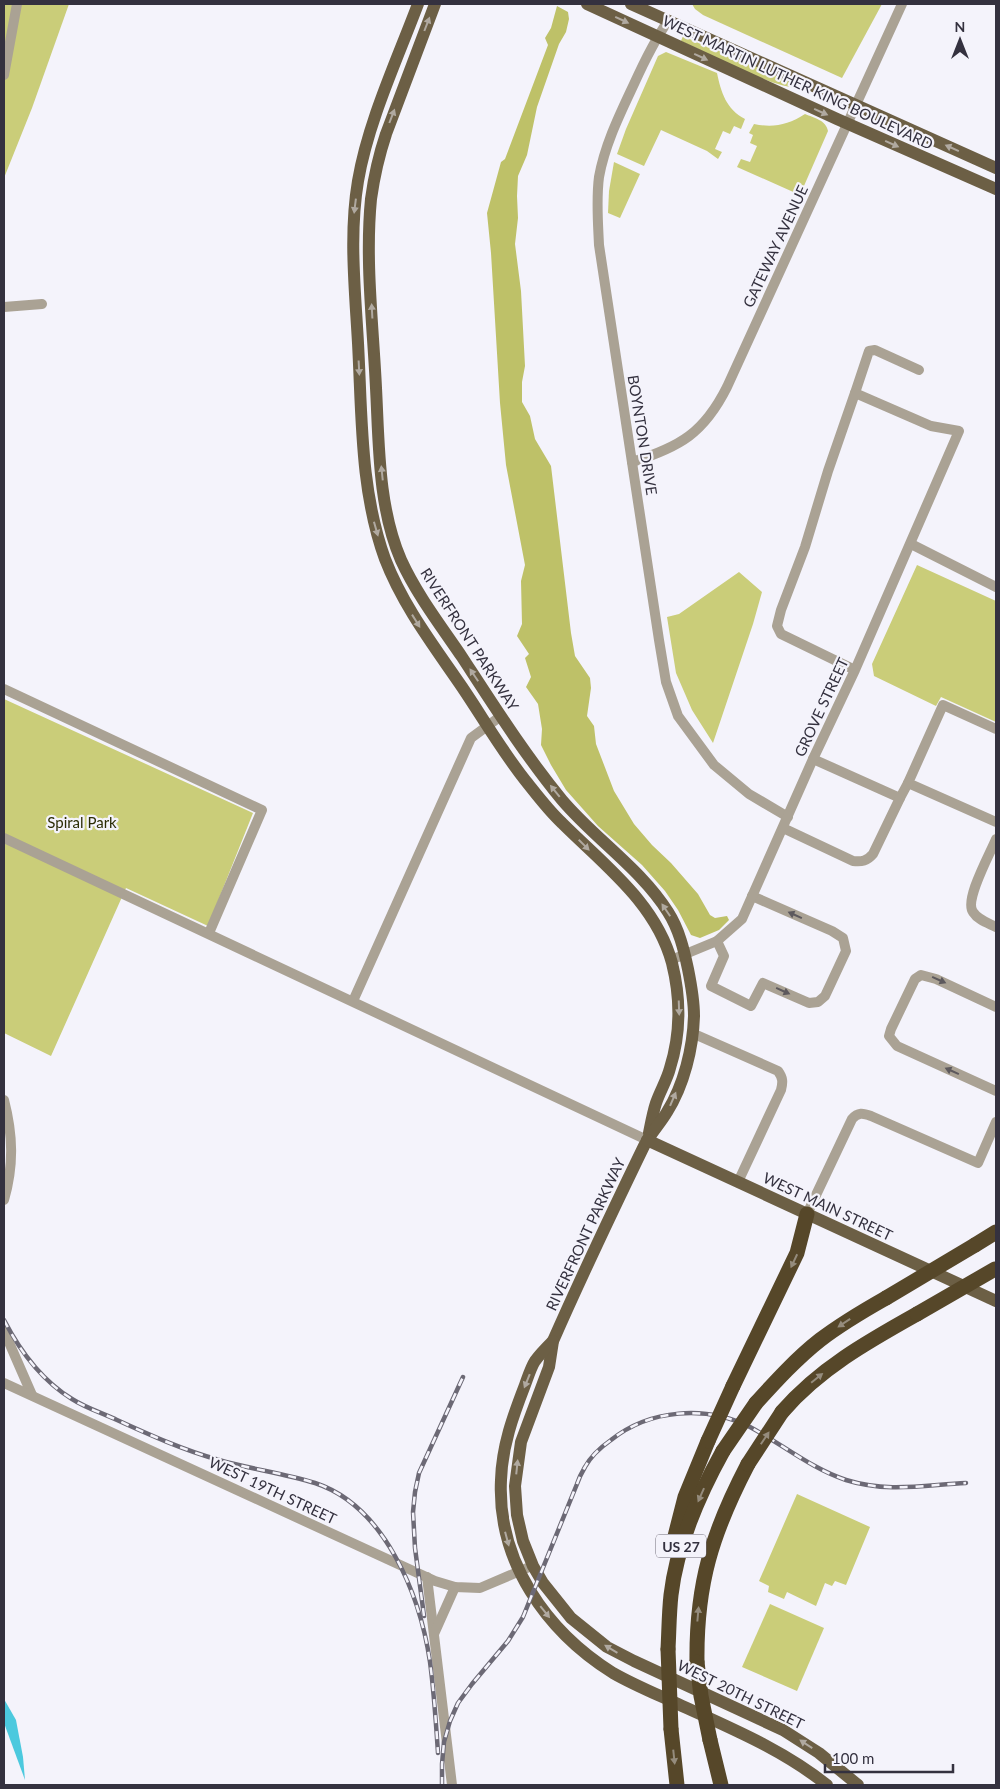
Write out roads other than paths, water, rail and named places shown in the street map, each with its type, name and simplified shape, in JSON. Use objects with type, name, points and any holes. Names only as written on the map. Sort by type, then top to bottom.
[{"type":"highway","points":[[669,1617],[669,1573],[675,1534],[685,1497],[733,1386],[797,1254],[807,1214]]},
{"type":"highway","name":"US 27","points":[[677,1785],[671,1729],[668,1649],[669,1617],[675,1573],[683,1542],[698,1500],[723,1451],[756,1403],[791,1366],[819,1341],[850,1319],[996,1232]]},
{"type":"highway","name":"US 27","points":[[721,1785],[701,1696],[697,1662],[698,1615],[710,1552],[724,1512],[748,1464],[782,1412],[809,1384],[841,1358],[917,1314],[996,1272]]},
{"type":"main road","name":"RIVERFRONT PARKWAY","points":[[418,4],[382,99],[364,158],[358,178],[354,216],[354,254],[364,456],[368,494],[375,527],[386,561],[399,591],[411,612],[523,778],[558,820],[631,891],[649,912],[662,935],[671,960],[678,992],[679,1019],[676,1048],[669,1072],[656,1103],[647,1140]]},
{"type":"main road","name":"RIVERFRONT PARKWAY","points":[[435,4],[386,134],[371,199],[370,267],[380,449],[384,491],[390,524],[401,558],[418,591],[528,757],[565,803],[604,844],[646,883],[669,913],[678,932],[692,987],[694,1015],[690,1051],[682,1079],[668,1110],[647,1140],[553,1341],[549,1367],[525,1428],[519,1449],[516,1471],[517,1515],[523,1541],[533,1566],[551,1596],[582,1629],[620,1655],[655,1671]]},
{"type":"main road","name":"WEST MARTIN LUTHER KING BOULEVARD","points":[[586,4],[847,124],[996,189]]},
{"type":"main road","name":"WEST MARTIN LUTHER KING BOULEVARD","points":[[631,4],[996,168]]},
{"type":"main road","name":"WEST MAIN STREET","points":[[647,1140],[996,1301]]},
{"type":"main road","name":"RIVERFRONT PARKWAY","points":[[553,1341],[535,1361],[510,1424],[503,1454],[500,1486],[502,1517],[508,1545],[518,1571],[539,1605],[573,1642],[607,1668],[644,1689],[763,1743],[801,1765],[827,1785]]},
{"type":"main road","name":"WEST 20TH STREET","points":[[655,1671],[783,1730],[819,1753],[858,1785]]},
{"type":"street","points":[[4,75],[17,4]]},
{"type":"street","name":"GATEWAY AVENUE","points":[[632,462],[662,452],[684,440],[701,426],[725,390],[902,4]]},
{"type":"street","name":"BOYNTON DRIVE","points":[[668,21],[657,36],[615,125],[606,148],[599,177],[597,208],[600,245],[632,462],[666,682],[678,716],[714,765],[749,794],[788,817]]},
{"type":"street","points":[[364,158],[378,162]]},
{"type":"street","points":[[4,307],[42,304]]},
{"type":"street","points":[[855,670],[780,634],[777,626],[869,351],[875,350],[919,370]]},
{"type":"street","name":"GROVE STREET","points":[[671,960],[717,941],[742,919],[855,670],[959,431],[931,426],[855,393]]},
{"type":"street","points":[[911,544],[996,587]]},
{"type":"street","points":[[4,689],[262,810],[209,933]]},
{"type":"street","points":[[783,828],[853,861],[862,862],[869,860],[908,783],[943,705],[996,729]]},
{"type":"street","points":[[353,1001],[471,738],[501,716]]},
{"type":"street","points":[[813,759],[900,798]]},
{"type":"street","points":[[908,783],[996,822]]},
{"type":"street","points":[[4,838],[647,1140]]},
{"type":"street","points":[[996,839],[970,899],[973,913],[996,927]]},
{"type":"street","points":[[717,941],[724,956],[711,986],[750,1006],[762,982],[809,1003],[818,1002],[825,996],[846,951],[843,938],[832,931],[752,896]]},
{"type":"street","points":[[996,1007],[936,979],[921,975],[915,979],[889,1036],[897,1046],[996,1091]]},
{"type":"street","points":[[692,1033],[778,1071],[782,1076],[781,1090],[738,1182]]},
{"type":"street","points":[[4,1100],[10,1128],[12,1154],[10,1180],[4,1200]]},
{"type":"street","points":[[807,1214],[852,1119],[856,1115],[863,1113],[871,1116],[978,1164],[996,1122]]},
{"type":"street","points":[[4,1331],[32,1395]]},
{"type":"street","name":"WEST 19TH STREET","points":[[4,1383],[427,1578],[455,1587],[480,1588],[533,1566]]},
{"type":"street","points":[[427,1578],[452,1785]]},
{"type":"street","points":[[434,1635],[455,1587]]},
{"type":"water","points":[[4,1699],[16,1720],[25,1780],[4,1723]]},
{"type":"railway","points":[[4,1320],[24,1354],[41,1374],[61,1391],[88,1408],[193,1452],[315,1483],[340,1495],[361,1511],[380,1532],[395,1556],[408,1582],[418,1609],[430,1662],[438,1753]]},
{"type":"railway","points":[[424,1616],[415,1548],[413,1512],[415,1492],[419,1473],[463,1377]]},
{"type":"railway","points":[[442,1785],[444,1742],[458,1703],[508,1641],[523,1617],[587,1463],[593,1455],[626,1430],[661,1416],[697,1413],[715,1415],[750,1427],[809,1463],[846,1480],[861,1484],[891,1487],[966,1483]]},
{"type":"park label","name":"Spiral Park","points":[[82,822]]}]
